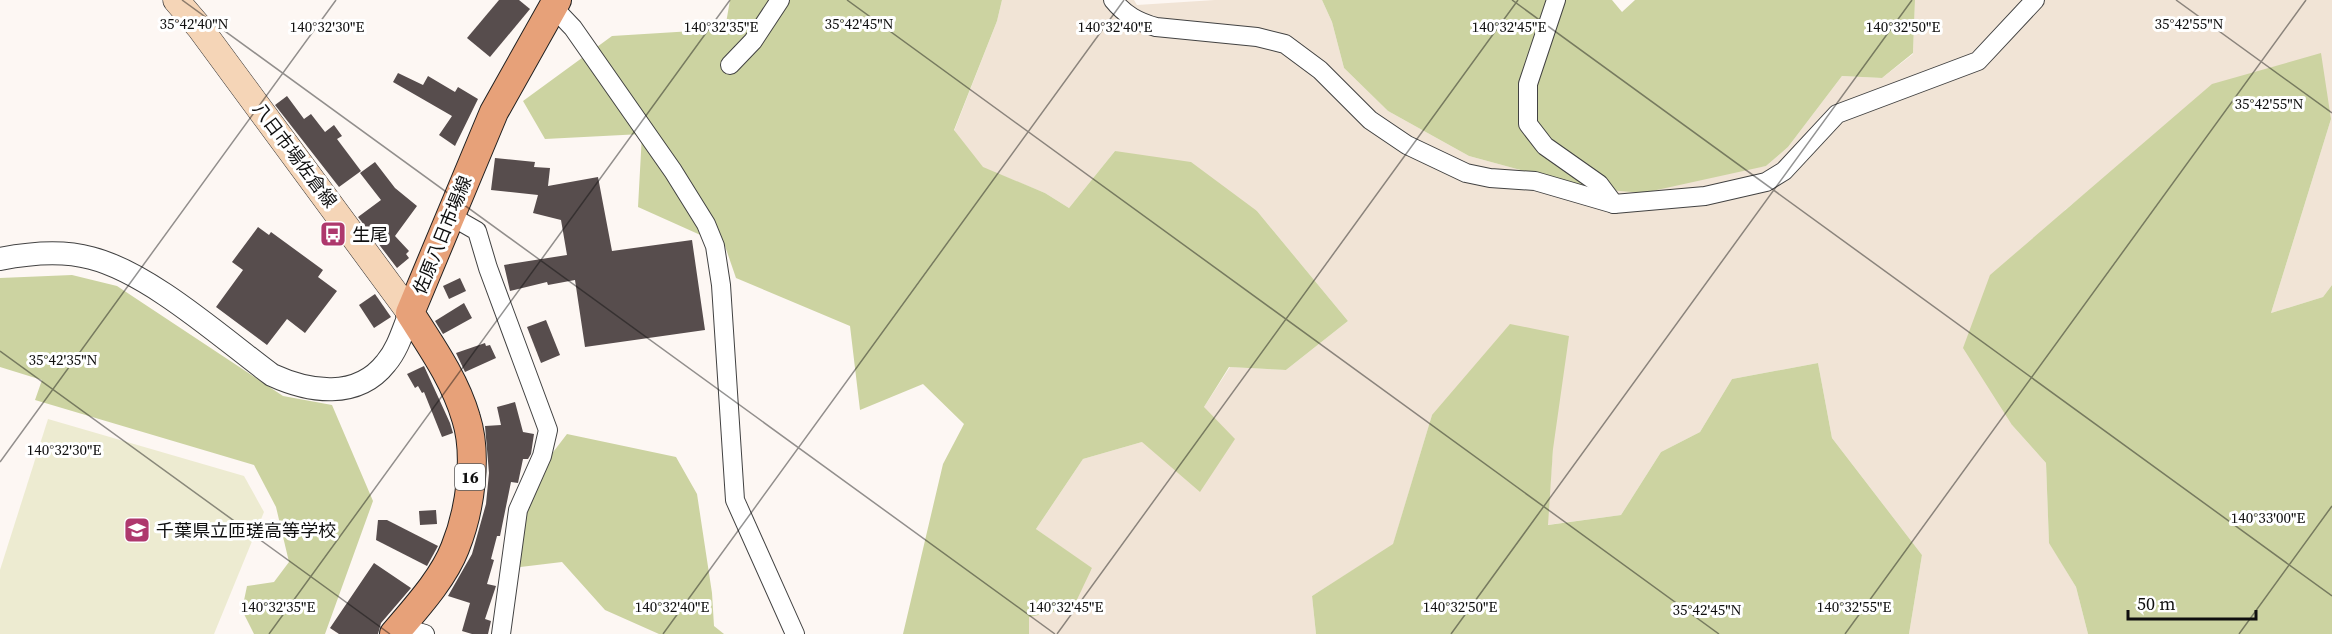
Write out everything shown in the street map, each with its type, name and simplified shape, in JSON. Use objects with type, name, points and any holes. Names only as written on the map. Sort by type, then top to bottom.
[{"type":"main road","name":"八日市場佐倉線","points":[[176,0],[207,37],[410,313]]},
{"type":"main road","name":"佐原八日市場線","points":[[407,632],[455,549],[462,528],[471,470],[470,434],[459,397],[410,313],[449,215],[494,112],[555,3]]},
{"type":"street","points":[[730,65],[753,41],[780,0]]},
{"type":"street","points":[[1113,0],[1127,14],[1156,27],[1257,36],[1285,44],[1320,70],[1370,120],[1407,145],[1448,165],[1490,178],[1535,181],[1614,204],[1705,196],[1766,182],[1784,171],[1837,114],[1978,61],[2035,0]]},
{"type":"street","points":[[1556,0],[1528,84],[1528,124],[1545,146],[1599,184],[1614,204]]},
{"type":"street","points":[[555,3],[673,171],[706,224],[715,246],[722,285],[735,500],[795,634]]},
{"type":"street","points":[[449,215],[477,231],[488,268],[548,430],[542,456],[518,510],[501,634]]},
{"type":"street","points":[[0,259],[66,253],[112,264],[152,286],[272,375],[294,385],[315,389],[351,387],[378,372],[397,346],[410,313]]},
{"type":"shaded area","points":[[1002,0],[1134,0],[1137,5],[1215,0],[1322,0],[1332,22],[1344,68],[1388,111],[1469,156],[1586,188],[1766,166],[1788,147],[1842,76],[1882,78],[1913,54],[1915,0],[2332,0],[2332,285],[2323,297],[2271,313],[2331,119],[2095,186],[2065,210],[2012,425],[2046,463],[2049,542],[2076,587],[2088,634],[1909,634],[1922,555],[1832,438],[1818,363],[1732,379],[1700,432],[1661,452],[1621,515],[1547,525],[1553,449],[1432,415],[1393,545],[1312,596],[1316,634],[1029,634],[1029,617],[1092,569],[1036,529],[1083,459],[1142,442],[1204,407],[1230,367],[1286,370],[1348,321],[1257,211],[1115,151],[1069,208],[1045,193],[983,168],[954,131],[997,21]]},
{"type":"shaded area","name":"千葉県立匝瑳高等学校","points":[[48,419],[244,476],[264,512],[214,634],[0,634],[0,570]]},
{"type":"green space","points":[[730,0],[1002,0],[997,21],[954,130],[983,167],[1045,193],[1069,208],[1115,151],[1191,162],[1257,211],[1348,321],[1286,370],[1229,367],[1204,407],[1235,439],[1200,492],[1142,442],[1083,459],[1036,529],[1092,568],[1073,608],[1029,617],[1029,634],[903,634],[943,464],[964,424],[923,384],[860,410],[850,326],[736,278],[725,246],[638,207],[642,134],[545,139],[523,101],[612,36],[725,29]]},
{"type":"green space","points":[[1322,0],[1612,0],[1622,12],[1635,0],[1915,0],[1913,53],[1882,78],[1842,76],[1788,147],[1766,166],[1643,193],[1586,188],[1469,156],[1388,111],[1344,68],[1332,22]]},
{"type":"green space","points":[[2321,53],[2331,119],[2271,313],[2323,297],[2332,285],[2332,634],[2088,634],[2076,587],[2049,543],[2046,463],[2012,425],[1963,348],[1990,275],[2212,84]]},
{"type":"green space","points":[[72,275],[117,286],[283,396],[332,405],[373,501],[325,634],[254,634],[242,610],[247,586],[274,582],[289,562],[276,507],[254,465],[35,400],[42,380],[0,367],[0,278]]},
{"type":"green space","points":[[1510,324],[1569,336],[1553,449],[1548,525],[1621,515],[1661,452],[1700,432],[1732,379],[1818,363],[1832,438],[1922,555],[1909,634],[1316,634],[1312,596],[1393,544],[1432,415]]},
{"type":"green space","points":[[567,434],[676,457],[697,494],[712,593],[714,626],[724,634],[659,634],[605,610],[562,562],[512,568],[531,481]]},
{"type":"building","points":[[499,0],[519,0],[530,9],[490,57],[467,38]]},
{"type":"building","points":[[398,73],[423,85],[428,76],[455,92],[458,87],[478,99],[455,146],[439,135],[452,116],[393,82]]},
{"type":"building","points":[[287,96],[304,119],[311,114],[325,132],[334,125],[342,136],[337,139],[361,171],[339,187],[275,105]]},
{"type":"building","points":[[495,158],[535,162],[534,167],[550,168],[548,186],[598,177],[612,251],[692,240],[705,330],[585,347],[575,280],[548,285],[547,282],[510,291],[504,265],[567,255],[561,220],[533,213],[538,195],[491,190]]},
{"type":"building","points":[[375,162],[395,188],[417,206],[395,236],[409,251],[406,254],[409,258],[397,268],[358,217],[381,200],[360,173]]},
{"type":"building","points":[[258,227],[269,235],[271,232],[323,270],[318,277],[337,291],[305,333],[287,319],[267,345],[216,307],[243,270],[232,262]]},
{"type":"building","points":[[460,278],[466,291],[449,299],[443,286]]},
{"type":"building","points":[[375,294],[391,317],[374,328],[359,305]]},
{"type":"building","points":[[464,303],[472,318],[443,334],[435,321]]},
{"type":"building","points":[[546,320],[560,355],[541,363],[527,327]]},
{"type":"building","points":[[485,343],[486,346],[490,345],[496,358],[465,372],[456,353]]},
{"type":"building","points":[[424,366],[453,433],[442,437],[424,392],[422,393],[418,386],[415,388],[407,374]]},
{"type":"building","points":[[515,402],[523,432],[534,434],[531,454],[528,459],[523,459],[518,483],[511,482],[500,536],[497,536],[491,559],[494,560],[487,584],[496,586],[485,619],[491,621],[488,634],[472,634],[462,631],[470,603],[448,596],[472,554],[486,504],[489,473],[485,426],[501,425],[497,407]]},
{"type":"building","points":[[436,510],[437,524],[420,525],[419,511]]},
{"type":"building","points":[[378,520],[387,520],[438,546],[427,566],[376,540]]},
{"type":"building","points":[[374,563],[411,588],[381,623],[378,634],[339,634],[330,628]]},
{"type":"place","name":"生尾","points":[[333,234]]},
{"type":"place","name":"千葉県立匝瑳高等学校","points":[[137,530]]}]
